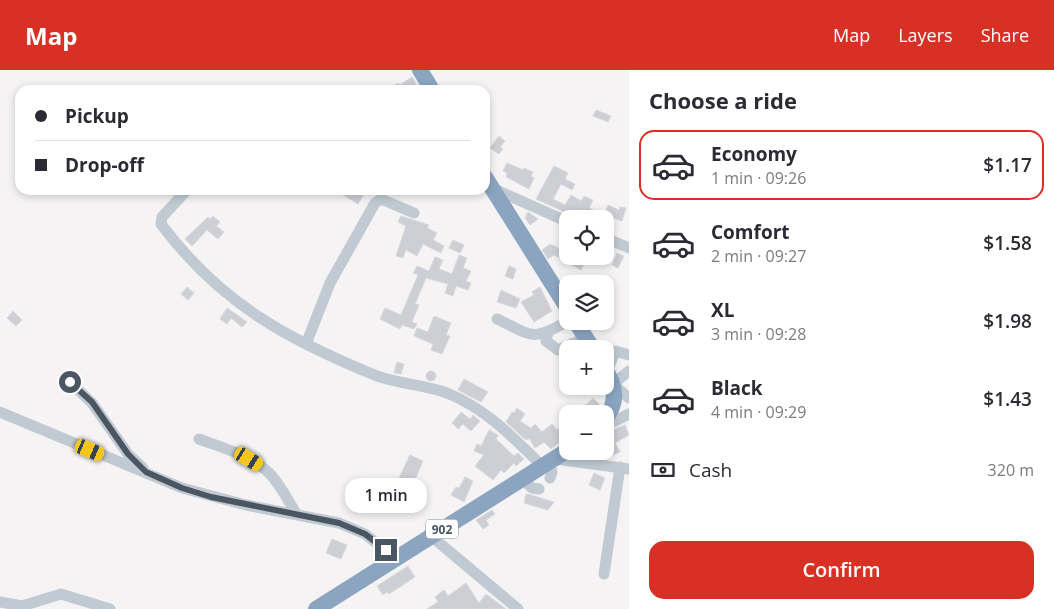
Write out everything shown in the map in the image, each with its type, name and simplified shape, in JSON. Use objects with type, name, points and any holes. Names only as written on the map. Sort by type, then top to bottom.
[{"type":"highway","points":[[420,70],[429,85]]},
{"type":"highway","points":[[490,186],[559,295]]},
{"type":"highway","name":"902","points":[[316,609],[522,478],[553,463]]},
{"type":"street","points":[[490,184],[559,218]]},
{"type":"street","points":[[182,195],[161,218],[161,224],[205,275],[253,314],[285,335],[380,377],[446,393],[470,404],[553,463],[625,468],[604,574]]},
{"type":"street","points":[[306,344],[330,283],[375,203],[381,199],[414,213]]},
{"type":"street","points":[[614,242],[629,248]]},
{"type":"street","points":[[497,319],[533,336],[548,333],[559,326]]},
{"type":"street","points":[[548,333],[546,341],[559,350]]},
{"type":"street","points":[[614,354],[615,350],[629,355]]},
{"type":"street","points":[[614,374],[629,371]]},
{"type":"street","points":[[614,381],[629,398]]},
{"type":"street","points":[[70,382],[92,402],[128,454],[146,472]]},
{"type":"street","points":[[0,412],[182,488],[211,497],[339,523],[365,534],[395,558]]},
{"type":"street","points":[[614,421],[629,414]]},
{"type":"street","points":[[199,439],[242,456],[262,467],[272,476],[298,515]]},
{"type":"street","points":[[522,478],[532,488],[539,489]]},
{"type":"street","points":[[430,536],[518,609]]},
{"type":"street","points":[[0,602],[22,606],[61,594],[110,609]]},
{"type":"building","points":[[412,77],[417,85],[400,85]]},
{"type":"building","points":[[596,110],[611,116],[608,122],[593,116]]},
{"type":"building","points":[[499,136],[505,141],[500,147],[503,149],[499,154],[490,148]]},
{"type":"building","points":[[507,163],[533,172],[531,176],[534,178],[529,189],[506,177],[507,173],[503,171]]},
{"type":"building","points":[[554,166],[568,173],[565,179],[575,184],[572,190],[561,184],[553,199],[565,205],[571,195],[581,201],[584,196],[593,200],[589,208],[593,210],[560,210],[536,199]]},
{"type":"building","points":[[343,195],[363,195],[358,204]]},
{"type":"building","points":[[608,205],[619,210],[620,207],[626,208],[622,221],[614,218],[614,210],[606,210]]},
{"type":"building","points":[[528,212],[538,219],[530,225],[525,218]]},
{"type":"building","points":[[213,216],[220,222],[216,226],[224,232],[218,239],[207,230],[192,246],[185,239],[208,217],[210,219]]},
{"type":"building","points":[[401,216],[429,225],[427,228],[437,233],[433,240],[444,246],[441,253],[423,244],[417,256],[406,250],[403,258],[396,256],[406,226],[398,222]]},
{"type":"building","points":[[453,240],[464,245],[460,253],[449,248]]},
{"type":"building","points":[[550,244],[559,248],[559,258],[554,255],[548,259],[542,250]]},
{"type":"building","points":[[617,253],[624,256],[618,268],[612,265],[614,265]]},
{"type":"building","points":[[459,255],[467,258],[463,268],[471,271],[466,281],[471,283],[468,290],[456,286],[453,296],[445,293],[448,284],[426,278],[415,304],[419,305],[412,322],[417,324],[414,329],[402,325],[400,329],[380,319],[385,308],[401,315],[418,275],[413,273],[417,266],[429,271],[435,257],[443,260],[439,269],[452,274]]},
{"type":"building","points":[[572,265],[584,265],[581,270]]},
{"type":"building","points":[[509,266],[516,269],[513,279],[505,276]]},
{"type":"building","points":[[187,287],[194,293],[188,300],[181,294]]},
{"type":"building","points":[[540,287],[552,311],[534,322],[521,302],[534,295],[532,292]]},
{"type":"building","points":[[501,290],[520,299],[516,308],[497,302]]},
{"type":"building","points":[[227,308],[247,322],[242,327],[231,318],[227,324],[220,319]]},
{"type":"building","points":[[13,311],[22,320],[16,326],[7,318]]},
{"type":"building","points":[[434,316],[451,323],[446,335],[450,336],[442,354],[431,350],[433,344],[414,336],[417,328],[428,332]]},
{"type":"building","points":[[397,362],[404,364],[401,374],[394,373]]},
{"type":"building","points":[[429,371],[433,371],[436,376],[435,380],[429,381],[426,378],[426,374]]},
{"type":"building","points":[[464,379],[488,392],[481,402],[458,390]]},
{"type":"building","points":[[593,398],[599,404],[599,405],[586,405]]},
{"type":"building","points":[[517,408],[525,414],[520,421],[531,428],[535,424],[542,432],[552,424],[557,430],[559,429],[559,443],[551,449],[544,442],[535,448],[529,438],[526,440],[506,422],[512,412],[514,413]]},
{"type":"building","points":[[461,412],[470,419],[473,415],[480,421],[471,431],[463,424],[458,429],[452,423]]},
{"type":"building","points":[[625,425],[629,435],[615,443],[620,452],[614,455],[614,429]]},
{"type":"building","points":[[489,430],[498,435],[496,439],[514,456],[518,453],[524,459],[516,466],[514,463],[504,473],[501,470],[493,480],[475,466],[484,455],[474,451],[477,444],[481,446]]},
{"type":"building","points":[[410,455],[423,461],[413,484],[399,478]]},
{"type":"building","points":[[594,473],[605,478],[600,490],[589,485]]},
{"type":"building","points":[[465,477],[473,481],[464,502],[451,495],[456,487],[459,488]]},
{"type":"building","points":[[526,494],[554,502],[548,510],[524,503]]},
{"type":"building","points":[[492,510],[495,514],[486,520],[489,525],[483,529],[476,520]]},
{"type":"building","points":[[332,539],[347,545],[341,559],[326,553]]},
{"type":"building","points":[[408,566],[415,577],[389,594],[387,592],[383,595],[377,586]]},
{"type":"building","points":[[466,583],[479,603],[486,594],[506,609],[427,609],[438,602],[435,597],[444,590],[448,596]]},
{"type":"route","points":[[70,382],[92,402],[128,454],[146,472],[182,488],[211,497],[339,523],[365,534],[386,550]]}]
